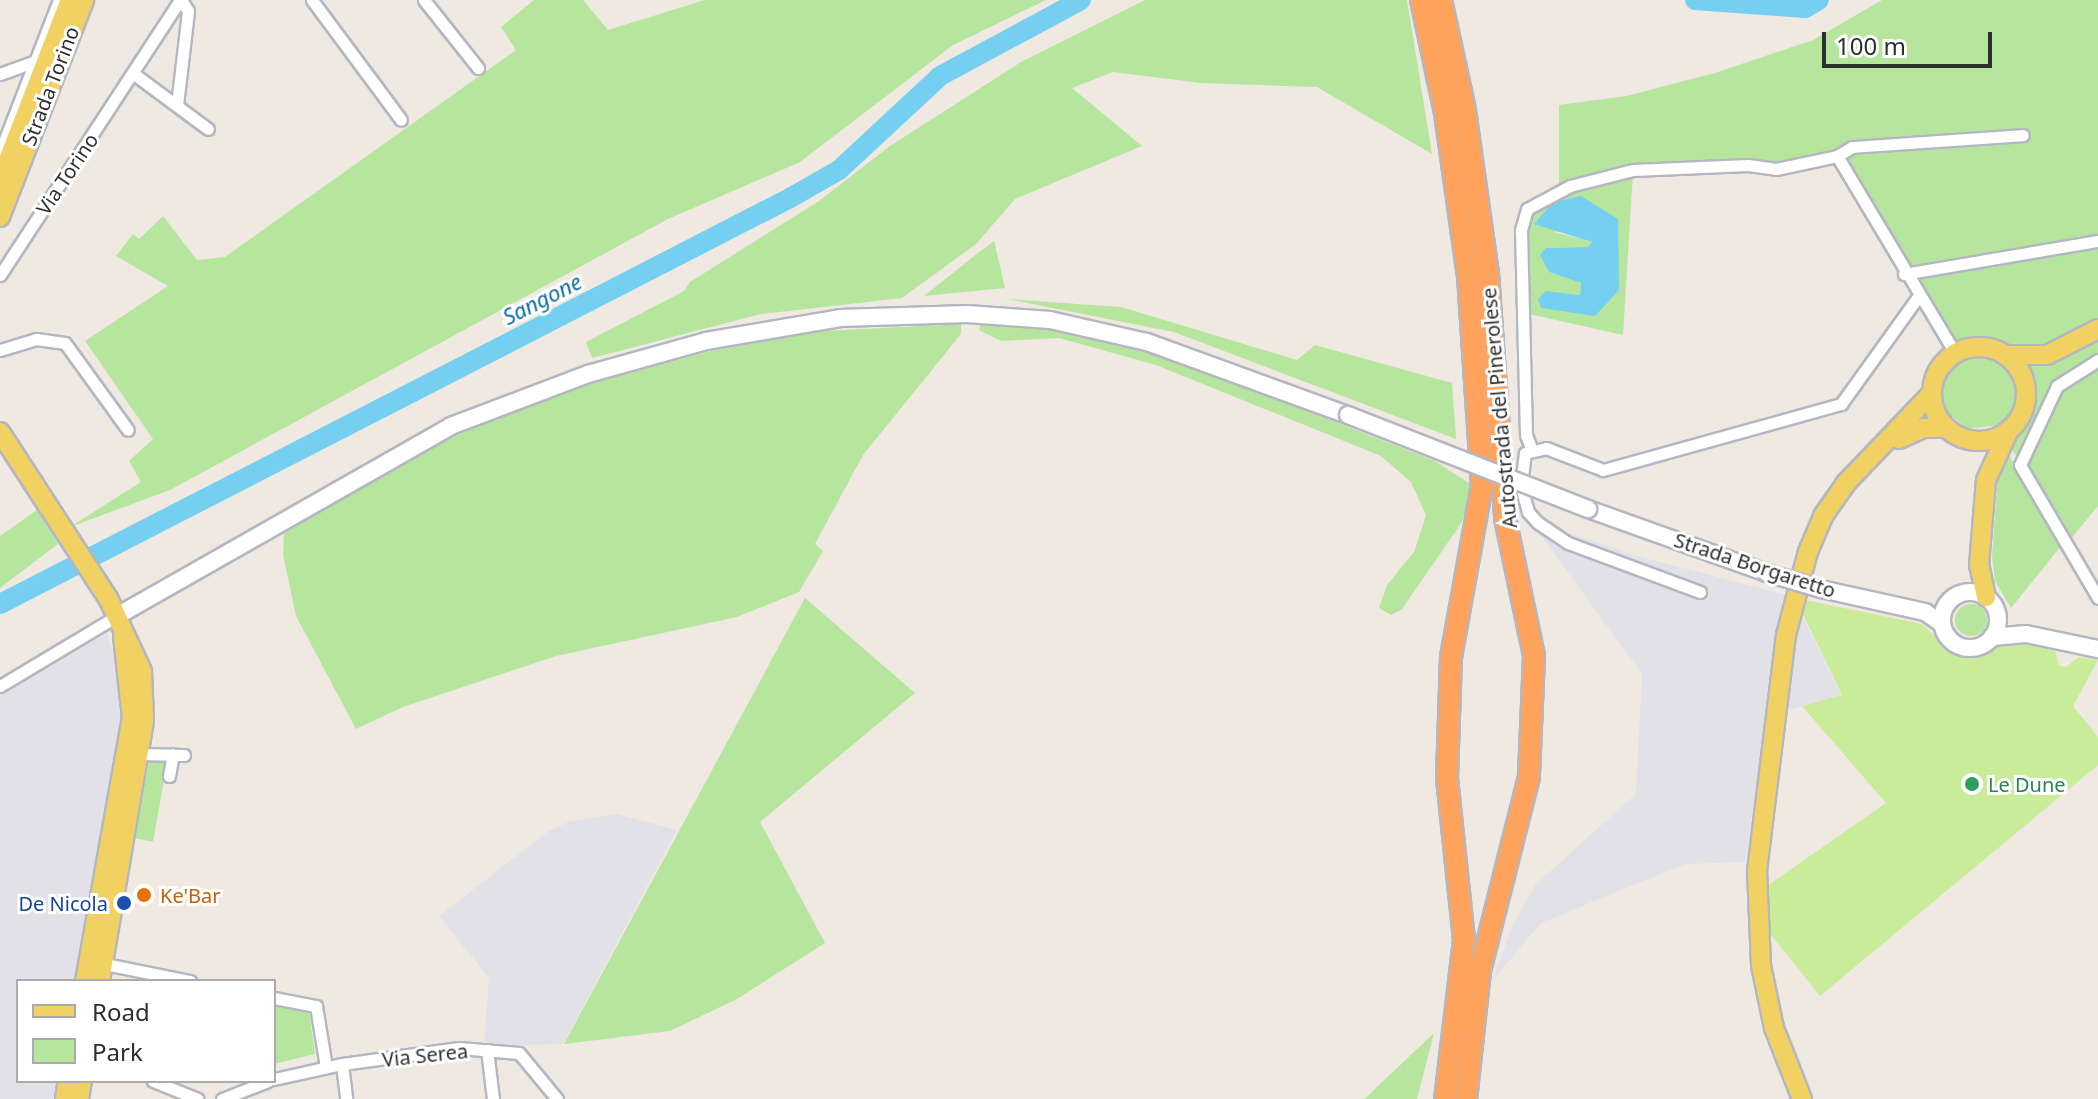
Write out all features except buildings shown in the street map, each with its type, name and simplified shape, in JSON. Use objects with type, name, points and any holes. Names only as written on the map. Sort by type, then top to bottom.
[{"type":"highway","name":"Autostrada del Pinerolese","points":[[1421,0],[1455,112],[1488,273],[1502,495],[1534,656],[1529,777],[1480,971],[1466,1099]]},
{"type":"highway","name":"Autostrada del Pinerolese","points":[[1441,0],[1455,112],[1482,485],[1451,657],[1447,778],[1464,940],[1445,1099]]},
{"type":"main road","name":"Strada Torino","points":[[0,181],[70,0]]},
{"type":"main road","name":"Strada Torino","points":[[0,217],[84,0]]},
{"type":"main road","points":[[1802,1099],[1774,1028],[1761,965],[1757,871],[1795,595],[1823,516],[1872,455],[1931,394],[1938,370],[1955,353],[1981,347],[2005,355],[2047,355],[2098,329]]},
{"type":"main road","points":[[2005,355],[2018,369],[2025,397]]},
{"type":"main road","points":[[1986,597],[1979,565],[1986,480],[2047,355]]},
{"type":"main road","points":[[1931,394],[1946,428]]},
{"type":"main road","points":[[1872,455],[1915,431],[1946,428],[1968,440],[1995,438],[2011,428]]},
{"type":"main road","points":[[0,432],[116,615],[138,657],[145,689],[139,754],[97,968]]},
{"type":"main road","points":[[1968,440],[1986,480]]},
{"type":"main road","points":[[1965,592],[1979,565]]},
{"type":"main road","points":[[97,968],[132,718],[116,615]]},
{"type":"street","name":"Strada Torino","points":[[0,152],[59,0]]},
{"type":"street","name":"Via Torino","points":[[0,275],[180,0],[188,11],[177,105]]},
{"type":"street","points":[[312,0],[401,120]]},
{"type":"street","points":[[424,0],[478,68]]},
{"type":"street","points":[[0,74],[33,62]]},
{"type":"street","points":[[134,74],[208,129]]},
{"type":"street","points":[[1531,448],[1526,435],[1521,230],[1527,209],[1570,186],[1607,174],[1748,165],[1776,169],[1837,156],[1852,147],[2023,135]]},
{"type":"street","points":[[1837,156],[1904,274],[1955,353]]},
{"type":"street","points":[[1904,274],[2098,241]]},
{"type":"street","points":[[1531,448],[1546,448],[1603,470],[1833,408],[1856,387],[1918,297]]},
{"type":"street","name":"Strada Borgaretto","points":[[116,615],[451,426],[647,357],[706,341],[840,318],[967,314],[1050,320],[1147,342],[1348,415],[1588,509],[1767,573],[1821,589],[1943,616]]},
{"type":"street","points":[[0,350],[36,339],[65,343],[128,430]]},
{"type":"street","points":[[2098,360],[2057,386],[2020,465],[2098,598]]},
{"type":"street","points":[[1531,448],[1521,463],[1521,485],[1528,512],[1538,523],[1568,543],[1700,592]]},
{"type":"street","points":[[2026,634],[1998,616],[1986,597],[1965,592],[1943,616],[1948,638],[1964,647],[1979,647],[1992,637],[2026,634],[2098,649]]},
{"type":"street","points":[[0,686],[116,615]]},
{"type":"street","points":[[1992,637],[1998,616]]},
{"type":"street","points":[[139,754],[179,754],[169,776]]},
{"type":"street","points":[[97,968],[176,979]]},
{"type":"street","points":[[276,998],[316,1006],[326,1067]]},
{"type":"street","name":"Via Serea","points":[[276,1079],[342,1064],[459,1048],[487,1050],[519,1053],[557,1099]]},
{"type":"street","points":[[487,1050],[493,1099]]},
{"type":"street","points":[[342,1064],[346,1099]]},
{"type":"street","points":[[158,1083],[198,1099]]},
{"type":"street","name":"Via Serea","points":[[226,1098],[264,1083]]},
{"type":"shaded area","points":[[1516,501],[1569,533],[1641,557],[1793,597],[1841,695],[1766,716],[1745,862],[1685,864],[1541,923],[1492,981],[1514,922],[1536,884],[1636,794],[1642,674]]},
{"type":"shaded area","points":[[107,633],[126,701],[80,979],[16,979],[16,1083],[63,1083],[60,1099],[0,1099],[0,697]]},
{"type":"shaded area","points":[[617,814],[677,830],[563,1044],[484,1046],[489,978],[439,916],[550,830],[571,821]]},
{"type":"green space","points":[[534,0],[583,0],[608,30],[705,0],[1046,0],[953,45],[800,162],[668,219],[170,490],[70,527],[141,482],[129,461],[153,439],[85,341],[168,286],[116,256],[133,234],[139,239],[163,216],[197,260],[225,257],[516,50],[501,27]]},
{"type":"green space","points":[[1145,0],[1407,0],[1432,154],[1317,87],[1201,83],[1113,72],[1072,88],[1142,146],[1015,199],[976,244],[902,298],[761,314],[592,358],[586,342],[684,291],[690,282],[819,201],[890,146],[1021,62]]},
{"type":"green space","points":[[1882,0],[2098,0],[2098,237],[1905,270],[1833,154],[1789,166],[1663,170],[1559,189],[1559,105],[1627,96],[1718,72],[1813,40]]},
{"type":"green space","points":[[1633,173],[1623,335],[1529,314],[1528,215],[1590,182]],"holes":[[[1618,220],[1595,316],[1546,291],[1580,295],[1581,283],[1549,272],[1546,248],[1588,247],[1593,242],[1554,232]]]},
{"type":"green space","points":[[994,241],[1005,288],[924,296],[978,253]]},
{"type":"green space","points":[[2098,244],[2098,506],[2069,541],[1997,425],[1968,429],[1944,410],[1941,386],[1958,361],[1918,297],[1916,283],[1917,276]]},
{"type":"green space","points":[[1007,299],[1121,307],[1297,360],[1315,345],[1452,383],[1456,439],[1174,332]]},
{"type":"green space","points":[[981,321],[1059,328],[1143,347],[1435,461],[1472,485],[1462,522],[1402,609],[1391,615],[1379,608],[1387,585],[1414,552],[1426,515],[1411,482],[1381,456],[1156,365],[1059,338],[1001,341],[979,330]]},
{"type":"green space","points":[[961,324],[961,334],[863,455],[815,544],[823,551],[799,592],[737,617],[556,656],[403,707],[356,729],[296,616],[283,555],[284,532],[403,462],[483,423],[593,383],[737,344],[825,331]]},
{"type":"green space","points":[[2004,446],[2061,546],[2011,608],[1995,581],[1992,556],[1999,460]]},
{"type":"green space","points":[[37,510],[58,544],[0,588],[0,536]]},
{"type":"green space","points":[[805,598],[915,693],[760,822],[825,943],[737,999],[670,1031],[564,1044]]},
{"type":"green space","name":"Le Dune","points":[[1795,598],[1922,624],[1954,655],[1977,658],[2004,639],[2055,651],[2059,665],[2066,667],[2079,657],[2098,660],[2073,706],[2098,737],[2098,765],[1820,996],[1764,926],[1767,886],[1886,803],[1802,706],[1842,695]]},
{"type":"green space","points":[[1971,604],[1982,609],[1987,620],[1982,631],[1971,636],[1960,631],[1955,620],[1960,609]]},
{"type":"green space","points":[[150,754],[168,757],[153,842],[135,839]]},
{"type":"green space","points":[[276,1005],[309,1011],[315,1054],[276,1064]]},
{"type":"green space","points":[[1434,1033],[1417,1099],[1365,1099],[1377,1087]]},
{"type":"water","points":[[1581,196],[1618,219],[1619,290],[1595,316],[1541,308],[1538,299],[1546,291],[1580,295],[1581,283],[1549,272],[1540,255],[1546,248],[1588,247],[1592,242],[1534,224],[1553,202]]},
{"type":"waterway","name":"Sangone","points":[[0,604],[790,198],[839,170],[940,76],[1081,0]]},
{"type":"waterway","name":"Sangone","points":[[1695,0],[1805,8],[1819,0]]},
{"type":"place","name":"Le Dune","points":[[1972,784]]},
{"type":"place","name":"Ke'Bar","points":[[144,895]]},
{"type":"place","name":"De Nicola","points":[[124,903]]}]
